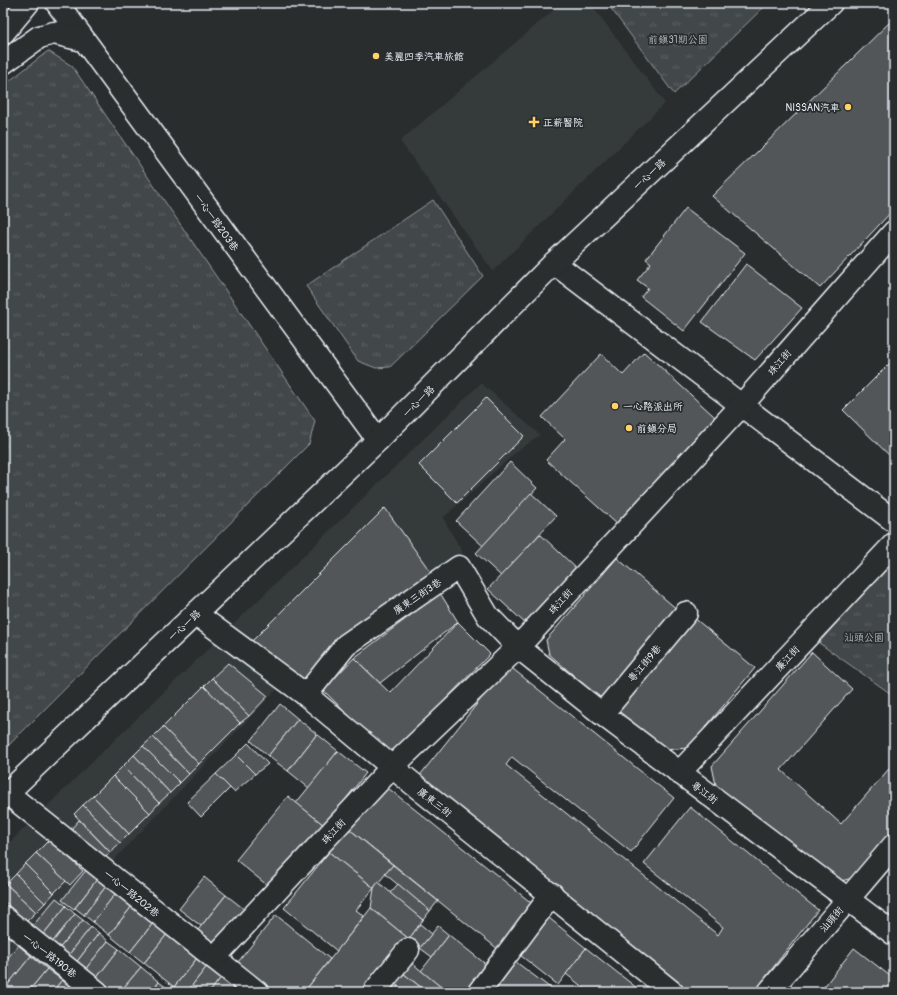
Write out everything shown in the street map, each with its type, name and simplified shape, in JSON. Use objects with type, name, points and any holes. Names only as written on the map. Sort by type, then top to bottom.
[{"type":"street","points":[[3,33],[28,3]]},
{"type":"street","name":"一心一路203巷","points":[[57,3],[378,440]]},
{"type":"street","name":"一心一路","points":[[5,795],[378,440],[554,263],[831,3]]},
{"type":"street","points":[[3,62],[39,37],[54,33],[83,40]]},
{"type":"street","name":"珠江街","points":[[214,958],[392,768],[518,647],[741,406],[894,232]]},
{"type":"street","points":[[554,263],[894,521]]},
{"type":"street","name":"廉江街","points":[[680,773],[894,544]]},
{"type":"street","name":"廣東三街3巷","points":[[306,695],[346,645],[459,567],[488,616],[518,647]]},
{"type":"street","name":"粵江街9巷","points":[[602,714],[686,613]]},
{"type":"street","name":"廣東三街","points":[[196,614],[306,695],[392,768],[552,894],[672,992]]},
{"type":"street","name":"粵江街","points":[[518,647],[602,714],[894,934]]},
{"type":"street","name":"一心一路202巷","points":[[5,795],[257,992]]},
{"type":"street","name":"汕頭街","points":[[769,992],[894,845]]},
{"type":"street","points":[[479,992],[552,894]]},
{"type":"street","name":"一心一路190巷","points":[[3,917],[97,992]]},
{"type":"street","points":[[374,992],[408,950]]},
{"type":"shaded area","name":"正薪醫院","points":[[562,3],[590,3],[665,103],[493,271],[400,141]]},
{"type":"shaded area","points":[[481,383],[540,435],[516,452],[443,518],[463,553],[446,562],[274,692],[111,863],[3,966],[3,849]]},
{"type":"shaded area","points":[[894,900],[894,926],[880,916]]},
{"type":"green space","name":"前鎮31期公園","points":[[607,3],[768,3],[674,94]]},
{"type":"green space","points":[[48,51],[72,66],[315,421],[309,444],[3,751],[3,86]]},
{"type":"green space","points":[[433,200],[483,276],[390,367],[376,368],[358,361],[306,286]]},
{"type":"green space","name":"汕頭公園","points":[[894,556],[894,696],[819,643]]},
{"type":"building","name":"NISSAN汽車","points":[[894,18],[894,209],[820,288],[712,196]]},
{"type":"building","points":[[686,208],[745,253],[684,331],[641,297],[648,288],[637,280],[651,263],[646,259]]},
{"type":"building","points":[[746,264],[802,308],[755,360],[702,322]]},
{"type":"building","name":"前鎮分局","points":[[644,352],[715,417],[618,525],[546,460],[565,439],[542,417],[601,354],[623,375]]},
{"type":"building","points":[[891,362],[894,365],[894,460],[843,410]]},
{"type":"building","points":[[486,398],[524,436],[457,503],[419,465]]},
{"type":"building","points":[[510,462],[537,488],[483,546],[456,521]]},
{"type":"building","points":[[531,493],[556,516],[501,576],[476,553]]},
{"type":"building","points":[[385,508],[432,574],[306,684],[252,641]]},
{"type":"building","points":[[540,534],[578,570],[527,625],[488,589]]},
{"type":"building","points":[[617,558],[679,611],[603,701],[549,654],[546,640]]},
{"type":"building","points":[[440,593],[458,622],[380,683],[354,658]]},
{"type":"building","points":[[693,617],[755,668],[688,748],[666,750],[616,709]]},
{"type":"building","points":[[458,622],[490,654],[390,756],[323,690],[354,658],[390,693]]},
{"type":"building","points":[[812,652],[852,689],[781,770],[841,824],[894,763],[894,836],[858,877],[832,883],[717,790],[712,766]]},
{"type":"building","points":[[228,663],[268,696],[249,716],[212,678]]},
{"type":"building","points":[[508,665],[674,798],[631,852],[512,757],[506,765],[718,935],[723,927],[644,864],[690,807],[818,910],[754,992],[683,992],[417,779]]},
{"type":"building","points":[[212,678],[249,716],[240,723],[204,686]]},
{"type":"building","points":[[204,686],[240,723],[199,764],[163,727]]},
{"type":"building","points":[[280,704],[298,719],[268,756],[251,741]]},
{"type":"building","points":[[298,719],[317,734],[288,771],[268,756]]},
{"type":"building","points":[[163,727],[199,764],[189,774],[153,737]]},
{"type":"building","points":[[317,734],[338,751],[309,788],[288,771]]},
{"type":"building","points":[[153,737],[189,774],[180,783],[143,746]]},
{"type":"building","points":[[248,743],[268,764],[255,774],[236,755]]},
{"type":"building","points":[[143,746],[180,783],[170,793],[134,755]]},
{"type":"building","points":[[338,751],[366,773],[325,826],[296,803]]},
{"type":"building","points":[[134,755],[170,793],[159,803],[123,766]]},
{"type":"building","points":[[236,755],[255,774],[234,792],[216,774]]},
{"type":"building","points":[[123,766],[159,803],[150,813],[113,776]]},
{"type":"building","points":[[216,774],[230,788],[201,817],[187,802]]},
{"type":"building","points":[[113,776],[150,813],[129,834],[93,796]]},
{"type":"building","points":[[383,784],[534,905],[499,950],[348,828]]},
{"type":"building","points":[[93,796],[129,834],[120,843],[83,805]]},
{"type":"building","points":[[288,796],[325,826],[273,890],[236,860]]},
{"type":"building","points":[[83,805],[120,843],[110,852],[74,814]]},
{"type":"building","points":[[79,820],[110,852],[105,858],[70,830]]},
{"type":"building","points":[[348,828],[393,865],[374,888],[329,852]]},
{"type":"building","points":[[50,839],[83,871],[70,885],[36,853]]},
{"type":"building","points":[[329,852],[374,888],[356,910],[364,916],[337,951],[284,908]]},
{"type":"building","points":[[36,853],[66,881],[54,893],[25,864]]},
{"type":"building","points":[[25,864],[54,893],[45,903],[16,874]]},
{"type":"building","points":[[393,865],[438,901],[430,911],[385,874]]},
{"type":"building","points":[[87,869],[98,878],[74,909],[62,900]]},
{"type":"building","points":[[16,874],[45,903],[36,912],[6,884]]},
{"type":"building","points":[[204,877],[226,895],[201,926],[179,909]]},
{"type":"building","points":[[98,878],[107,885],[84,915],[75,908]]},
{"type":"building","points":[[378,882],[423,920],[409,939],[371,908],[374,888]]},
{"type":"building","points":[[6,884],[36,912],[26,922],[3,900],[3,887]]},
{"type":"building","points":[[398,884],[430,911],[423,920],[390,893]]},
{"type":"building","points":[[107,885],[116,893],[93,922],[84,915]]},
{"type":"building","points":[[116,893],[133,905],[109,935],[93,922]]},
{"type":"building","points":[[226,895],[248,912],[220,947],[198,930]]},
{"type":"building","points":[[56,898],[66,906],[42,936],[31,928]]},
{"type":"building","points":[[133,905],[154,922],[130,952],[109,935]]},
{"type":"building","points":[[66,906],[75,914],[51,944],[42,936]]},
{"type":"building","points":[[371,908],[409,939],[366,992],[304,992]]},
{"type":"building","points":[[75,914],[83,920],[58,950],[51,944]]},
{"type":"building","points":[[276,915],[330,959],[304,992],[275,992],[238,962]]},
{"type":"building","points":[[549,918],[586,948],[558,985],[520,955]]},
{"type":"building","points":[[83,920],[91,927],[67,957],[58,950]]},
{"type":"building","points":[[154,922],[168,933],[144,963],[130,952]]},
{"type":"building","points":[[420,924],[432,934],[420,948],[409,939]]},
{"type":"building","points":[[438,926],[449,935],[432,957],[420,948]]},
{"type":"building","points":[[91,927],[99,933],[75,964],[67,957]]},
{"type":"building","points":[[3,929],[9,934],[3,940]]},
{"type":"building","points":[[99,933],[108,941],[84,971],[75,964]]},
{"type":"building","points":[[168,933],[198,957],[174,987],[144,963]]},
{"type":"building","points":[[449,935],[488,966],[467,992],[447,992],[421,971]]},
{"type":"building","points":[[108,941],[119,949],[95,980],[84,971]]},
{"type":"building","points":[[18,945],[31,956],[6,987],[3,984],[3,964]]},
{"type":"building","points":[[586,948],[642,992],[589,992],[566,974]]},
{"type":"building","points":[[854,948],[894,979],[894,992],[820,992]]},
{"type":"building","points":[[119,949],[141,967],[120,992],[110,992],[95,980]]},
{"type":"building","points":[[31,956],[47,969],[28,992],[13,992],[6,987]]},
{"type":"building","points":[[198,957],[208,965],[187,992],[181,992],[174,987]]},
{"type":"building","points":[[407,959],[447,992],[427,992],[399,970]]},
{"type":"building","points":[[516,962],[553,990],[552,992],[494,992]]},
{"type":"building","points":[[208,965],[222,976],[210,992],[187,992]]},
{"type":"building","points":[[141,967],[159,982],[151,992],[120,992]]},
{"type":"building","points":[[47,969],[62,980],[52,992],[28,992]]},
{"type":"building","points":[[399,970],[427,992],[405,992],[390,980]]},
{"type":"building","points":[[222,976],[236,987],[232,992],[210,992]]},
{"type":"building","points":[[62,980],[72,989],[70,992],[52,992]]},
{"type":"building","points":[[390,980],[405,992],[383,992]]},
{"type":"building","points":[[159,982],[171,991],[171,992],[151,992]]},
{"type":"place","name":"美麗四季汽車旅館","points":[[376,56]]},
{"type":"place","name":"NISSAN汽車","points":[[848,107]]},
{"type":"place","name":"正薪醫院","points":[[534,122]]},
{"type":"place","name":"一心路派出所","points":[[615,406]]},
{"type":"place","name":"前鎮分局","points":[[629,428]]}]
